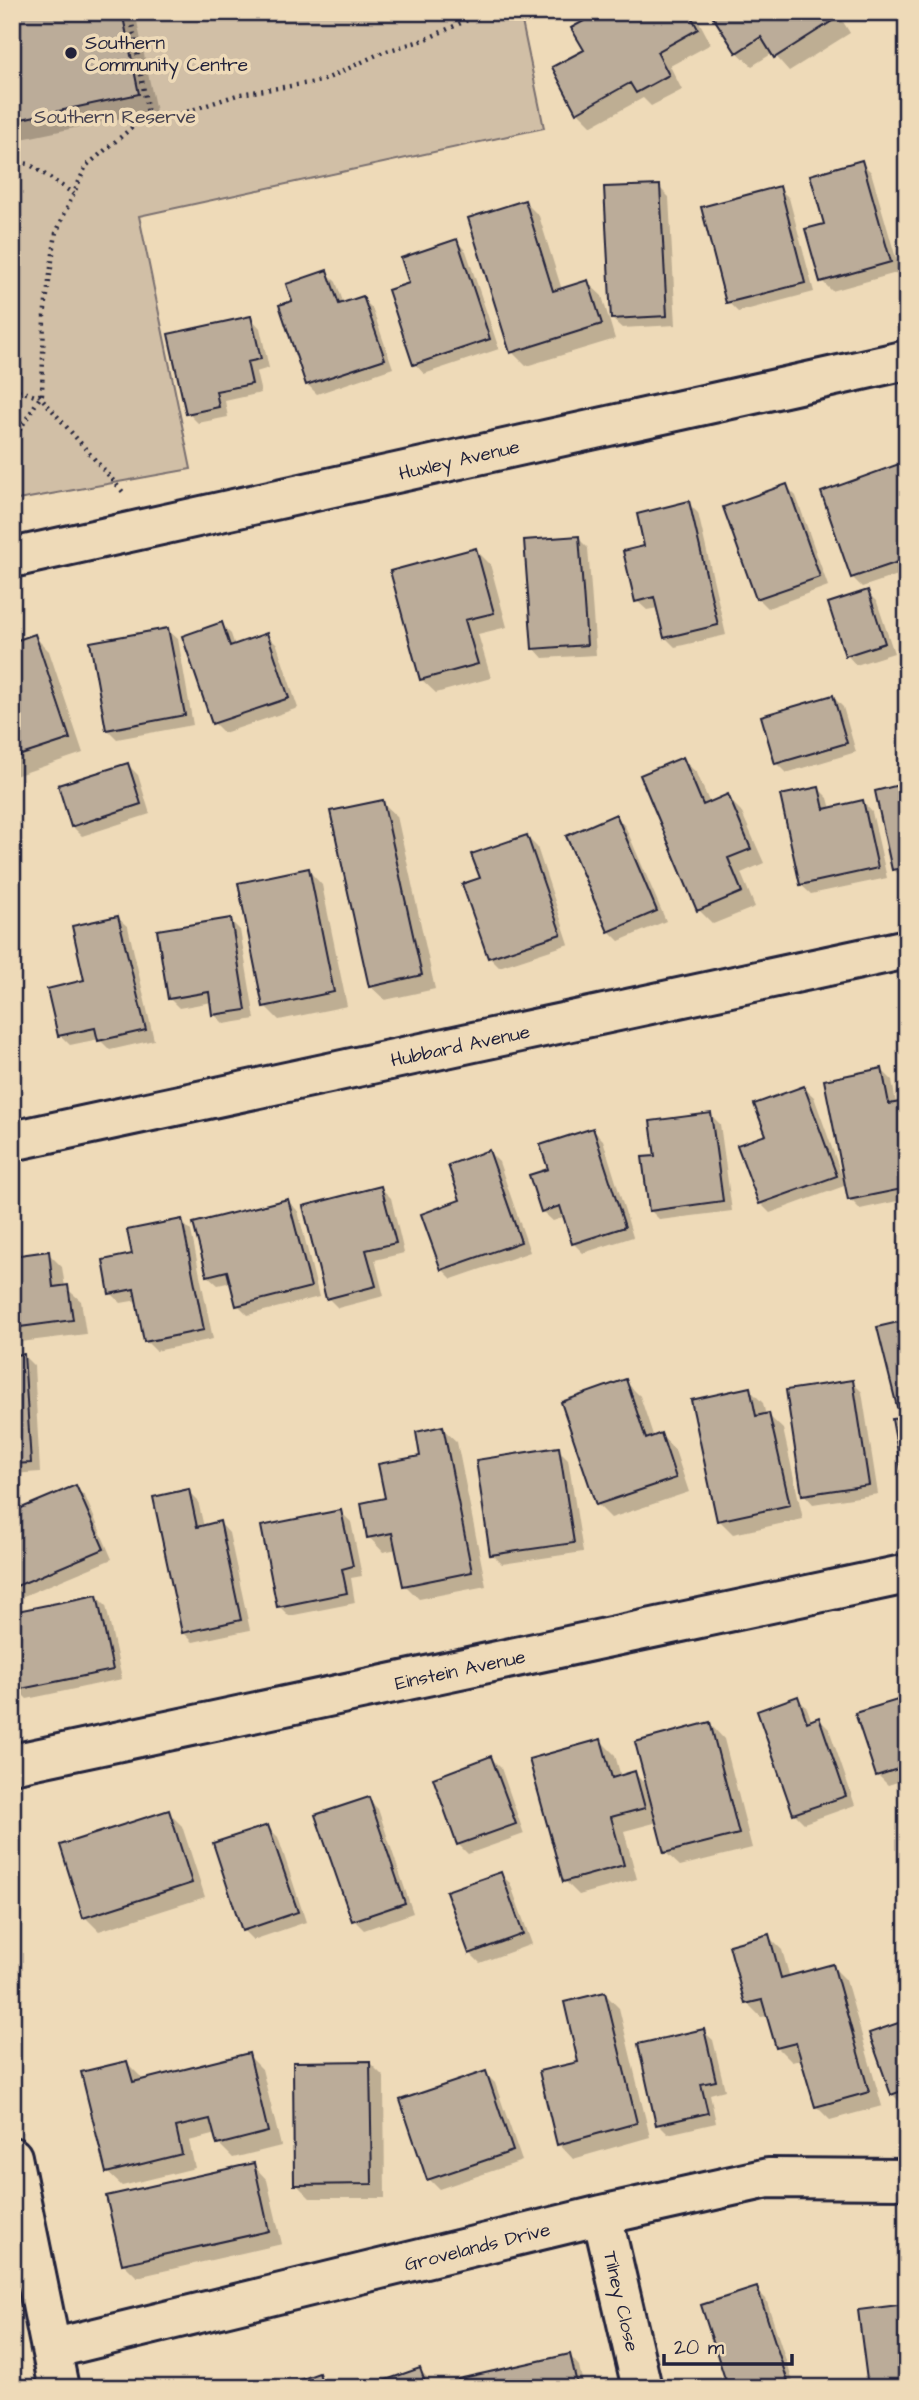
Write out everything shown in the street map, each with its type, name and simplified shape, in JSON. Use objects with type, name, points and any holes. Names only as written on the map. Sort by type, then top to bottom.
[{"type":"street","name":"Huxley Avenue","points":[[12,558],[907,360]]},
{"type":"street","name":"Hubbard Avenue","points":[[12,1141],[907,949]]},
{"type":"street","name":"Einstein Avenue","points":[[12,1764],[907,1574]]},
{"type":"street","points":[[12,2158],[60,2388]]},
{"type":"street","name":"Grovelands Drive","points":[[51,2349],[602,2215],[768,2178],[907,2179]]},
{"type":"street","name":"Tilney Close","points":[[602,2215],[642,2388]]},
{"type":"path","points":[[130,12],[148,114]]},
{"type":"path","points":[[12,442],[40,397],[44,316],[56,233],[86,166],[148,114],[174,116],[240,94],[322,81],[383,52],[424,40],[485,12]]},
{"type":"path","points":[[12,162],[29,164],[74,194]]},
{"type":"path","points":[[12,388],[40,397],[153,527]]},
{"type":"green space","name":"Southern Reserve","points":[[12,12],[520,12],[544,128],[139,216],[191,469],[12,501]]},
{"type":"building","name":"Southern Community Centre","points":[[12,12],[122,12],[139,94],[12,121]]},
{"type":"building","points":[[600,12],[689,12],[698,29],[657,52],[669,75],[636,93],[630,83],[576,113],[552,67],[584,50],[571,28]]},
{"type":"building","points":[[710,12],[834,12],[837,18],[774,58],[761,37],[736,53]]},
{"type":"building","points":[[862,160],[891,262],[820,282],[805,229],[824,224],[810,175]]},
{"type":"building","points":[[660,185],[667,316],[611,319],[604,187]]},
{"type":"building","points":[[780,186],[805,283],[726,303],[701,207]]},
{"type":"building","points":[[525,200],[553,291],[588,280],[602,324],[510,353],[468,218]]},
{"type":"building","points":[[457,239],[490,339],[413,365],[388,290],[409,283],[401,258]]},
{"type":"building","points":[[327,270],[339,304],[363,296],[385,359],[306,385],[279,305],[292,301],[286,284]]},
{"type":"building","points":[[251,316],[261,359],[247,362],[252,384],[216,391],[219,407],[186,414],[168,334]]},
{"type":"building","points":[[899,464],[907,485],[907,559],[851,578],[821,492]]},
{"type":"building","points":[[787,484],[820,577],[756,599],[723,507]]},
{"type":"building","points":[[689,501],[718,625],[664,638],[654,597],[635,602],[623,551],[644,546],[637,514]]},
{"type":"building","points":[[579,536],[587,645],[532,649],[524,540]]},
{"type":"building","points":[[476,548],[494,613],[465,620],[478,664],[420,680],[390,571]]},
{"type":"building","points":[[868,590],[885,643],[845,656],[828,603]]},
{"type":"building","points":[[222,622],[230,646],[267,633],[289,698],[212,724],[182,636]]},
{"type":"building","points":[[168,628],[185,715],[106,730],[90,642]]},
{"type":"building","points":[[35,634],[70,739],[12,758],[12,642]]},
{"type":"building","points":[[833,695],[847,743],[775,764],[761,716]]},
{"type":"building","points":[[683,757],[703,805],[728,794],[751,849],[728,858],[742,892],[697,911],[640,775]]},
{"type":"building","points":[[128,763],[141,804],[71,827],[58,785]]},
{"type":"building","points":[[907,783],[907,867],[892,870],[875,791]]},
{"type":"building","points":[[819,787],[824,809],[863,800],[878,868],[800,885],[780,795]]},
{"type":"building","points":[[383,800],[422,975],[369,987],[330,811]]},
{"type":"building","points":[[616,814],[657,911],[608,932],[566,836]]},
{"type":"building","points":[[527,835],[561,934],[488,958],[462,884],[480,878],[471,854]]},
{"type":"building","points":[[309,868],[334,992],[263,1007],[238,883]]},
{"type":"building","points":[[118,916],[146,1030],[98,1041],[95,1028],[58,1036],[47,989],[84,980],[72,926]]},
{"type":"building","points":[[231,918],[246,1010],[212,1015],[209,992],[168,999],[157,930]]},
{"type":"building","points":[[882,1068],[889,1104],[900,1102],[907,1133],[907,1188],[848,1200],[824,1080]]},
{"type":"building","points":[[804,1086],[837,1176],[759,1204],[737,1145],[766,1135],[754,1104]]},
{"type":"building","points":[[711,1113],[723,1201],[649,1211],[642,1157],[655,1156],[650,1121]]},
{"type":"building","points":[[593,1128],[625,1227],[572,1244],[560,1206],[541,1212],[529,1175],[548,1169],[540,1145]]},
{"type":"building","points":[[489,1150],[521,1242],[441,1270],[421,1214],[460,1200],[448,1165]]},
{"type":"building","points":[[381,1186],[396,1243],[366,1250],[376,1286],[326,1299],[303,1206]]},
{"type":"building","points":[[288,1199],[311,1287],[236,1306],[227,1271],[207,1276],[193,1223]]},
{"type":"building","points":[[182,1219],[204,1330],[144,1342],[134,1289],[109,1294],[103,1260],[132,1254],[127,1230]]},
{"type":"building","points":[[49,1251],[53,1287],[68,1285],[73,1320],[12,1328],[12,1256]]},
{"type":"building","points":[[907,1320],[907,1405],[897,1407],[877,1327]]},
{"type":"building","points":[[24,1354],[31,1463],[12,1464],[12,1355]]},
{"type":"building","points":[[626,1379],[646,1439],[661,1433],[676,1478],[596,1505],[561,1402]]},
{"type":"building","points":[[853,1380],[869,1485],[802,1495],[786,1390]]},
{"type":"building","points":[[750,1387],[756,1416],[769,1413],[790,1505],[717,1521],[691,1400]]},
{"type":"building","points":[[907,1417],[907,1480],[903,1480],[892,1419]]},
{"type":"building","points":[[443,1426],[472,1572],[403,1586],[392,1533],[367,1538],[361,1503],[385,1498],[378,1464],[420,1456],[416,1432]]},
{"type":"building","points":[[559,1447],[574,1543],[490,1555],[476,1460]]},
{"type":"building","points":[[76,1485],[104,1549],[12,1588],[12,1512]]},
{"type":"building","points":[[189,1489],[197,1527],[220,1521],[241,1620],[182,1633],[153,1497]]},
{"type":"building","points":[[341,1510],[353,1566],[342,1569],[347,1593],[277,1607],[261,1526]]},
{"type":"building","points":[[97,1595],[113,1670],[16,1690],[12,1674],[12,1612]]},
{"type":"building","points":[[798,1696],[807,1722],[819,1717],[846,1796],[793,1814],[757,1711]]},
{"type":"building","points":[[907,1697],[907,1766],[876,1776],[855,1713]]},
{"type":"building","points":[[710,1722],[739,1834],[664,1853],[635,1742]]},
{"type":"building","points":[[601,1739],[612,1778],[635,1771],[645,1808],[611,1817],[624,1865],[563,1882],[529,1759]]},
{"type":"building","points":[[491,1756],[516,1824],[457,1845],[433,1778]]},
{"type":"building","points":[[369,1797],[405,1903],[352,1921],[315,1815]]},
{"type":"building","points":[[169,1810],[192,1883],[83,1918],[60,1845]]},
{"type":"building","points":[[268,1825],[298,1912],[242,1931],[213,1843]]},
{"type":"building","points":[[501,1872],[523,1934],[469,1954],[446,1891]]},
{"type":"building","points":[[769,1934],[781,1978],[833,1964],[869,2092],[815,2107],[796,2043],[776,2048],[762,2000],[745,2004],[729,1945]]},
{"type":"building","points":[[605,1992],[637,2123],[557,2145],[539,2071],[578,2062],[564,2002]]},
{"type":"building","points":[[907,2020],[907,2089],[891,2095],[869,2033]]},
{"type":"building","points":[[704,2029],[716,2081],[701,2084],[708,2113],[656,2125],[638,2044]]},
{"type":"building","points":[[249,2053],[268,2132],[217,2145],[210,2119],[176,2127],[182,2154],[106,2173],[81,2072],[127,2061],[133,2082]]},
{"type":"building","points":[[370,2061],[372,2184],[294,2185],[293,2062]]},
{"type":"building","points":[[486,2071],[513,2151],[427,2180],[400,2100]]},
{"type":"building","points":[[254,2163],[269,2231],[122,2264],[106,2196]]},
{"type":"building","points":[[757,2287],[790,2388],[728,2388],[701,2305]]},
{"type":"building","points":[[907,2304],[907,2388],[868,2388],[858,2310]]},
{"type":"building","points":[[570,2354],[578,2388],[460,2388],[458,2379]]},
{"type":"building","points":[[420,2368],[427,2388],[363,2388]]},
{"type":"building","points":[[319,2373],[324,2388],[277,2388]]},
{"type":"place","name":"Southern Community Centre","points":[[71,53]]}]
